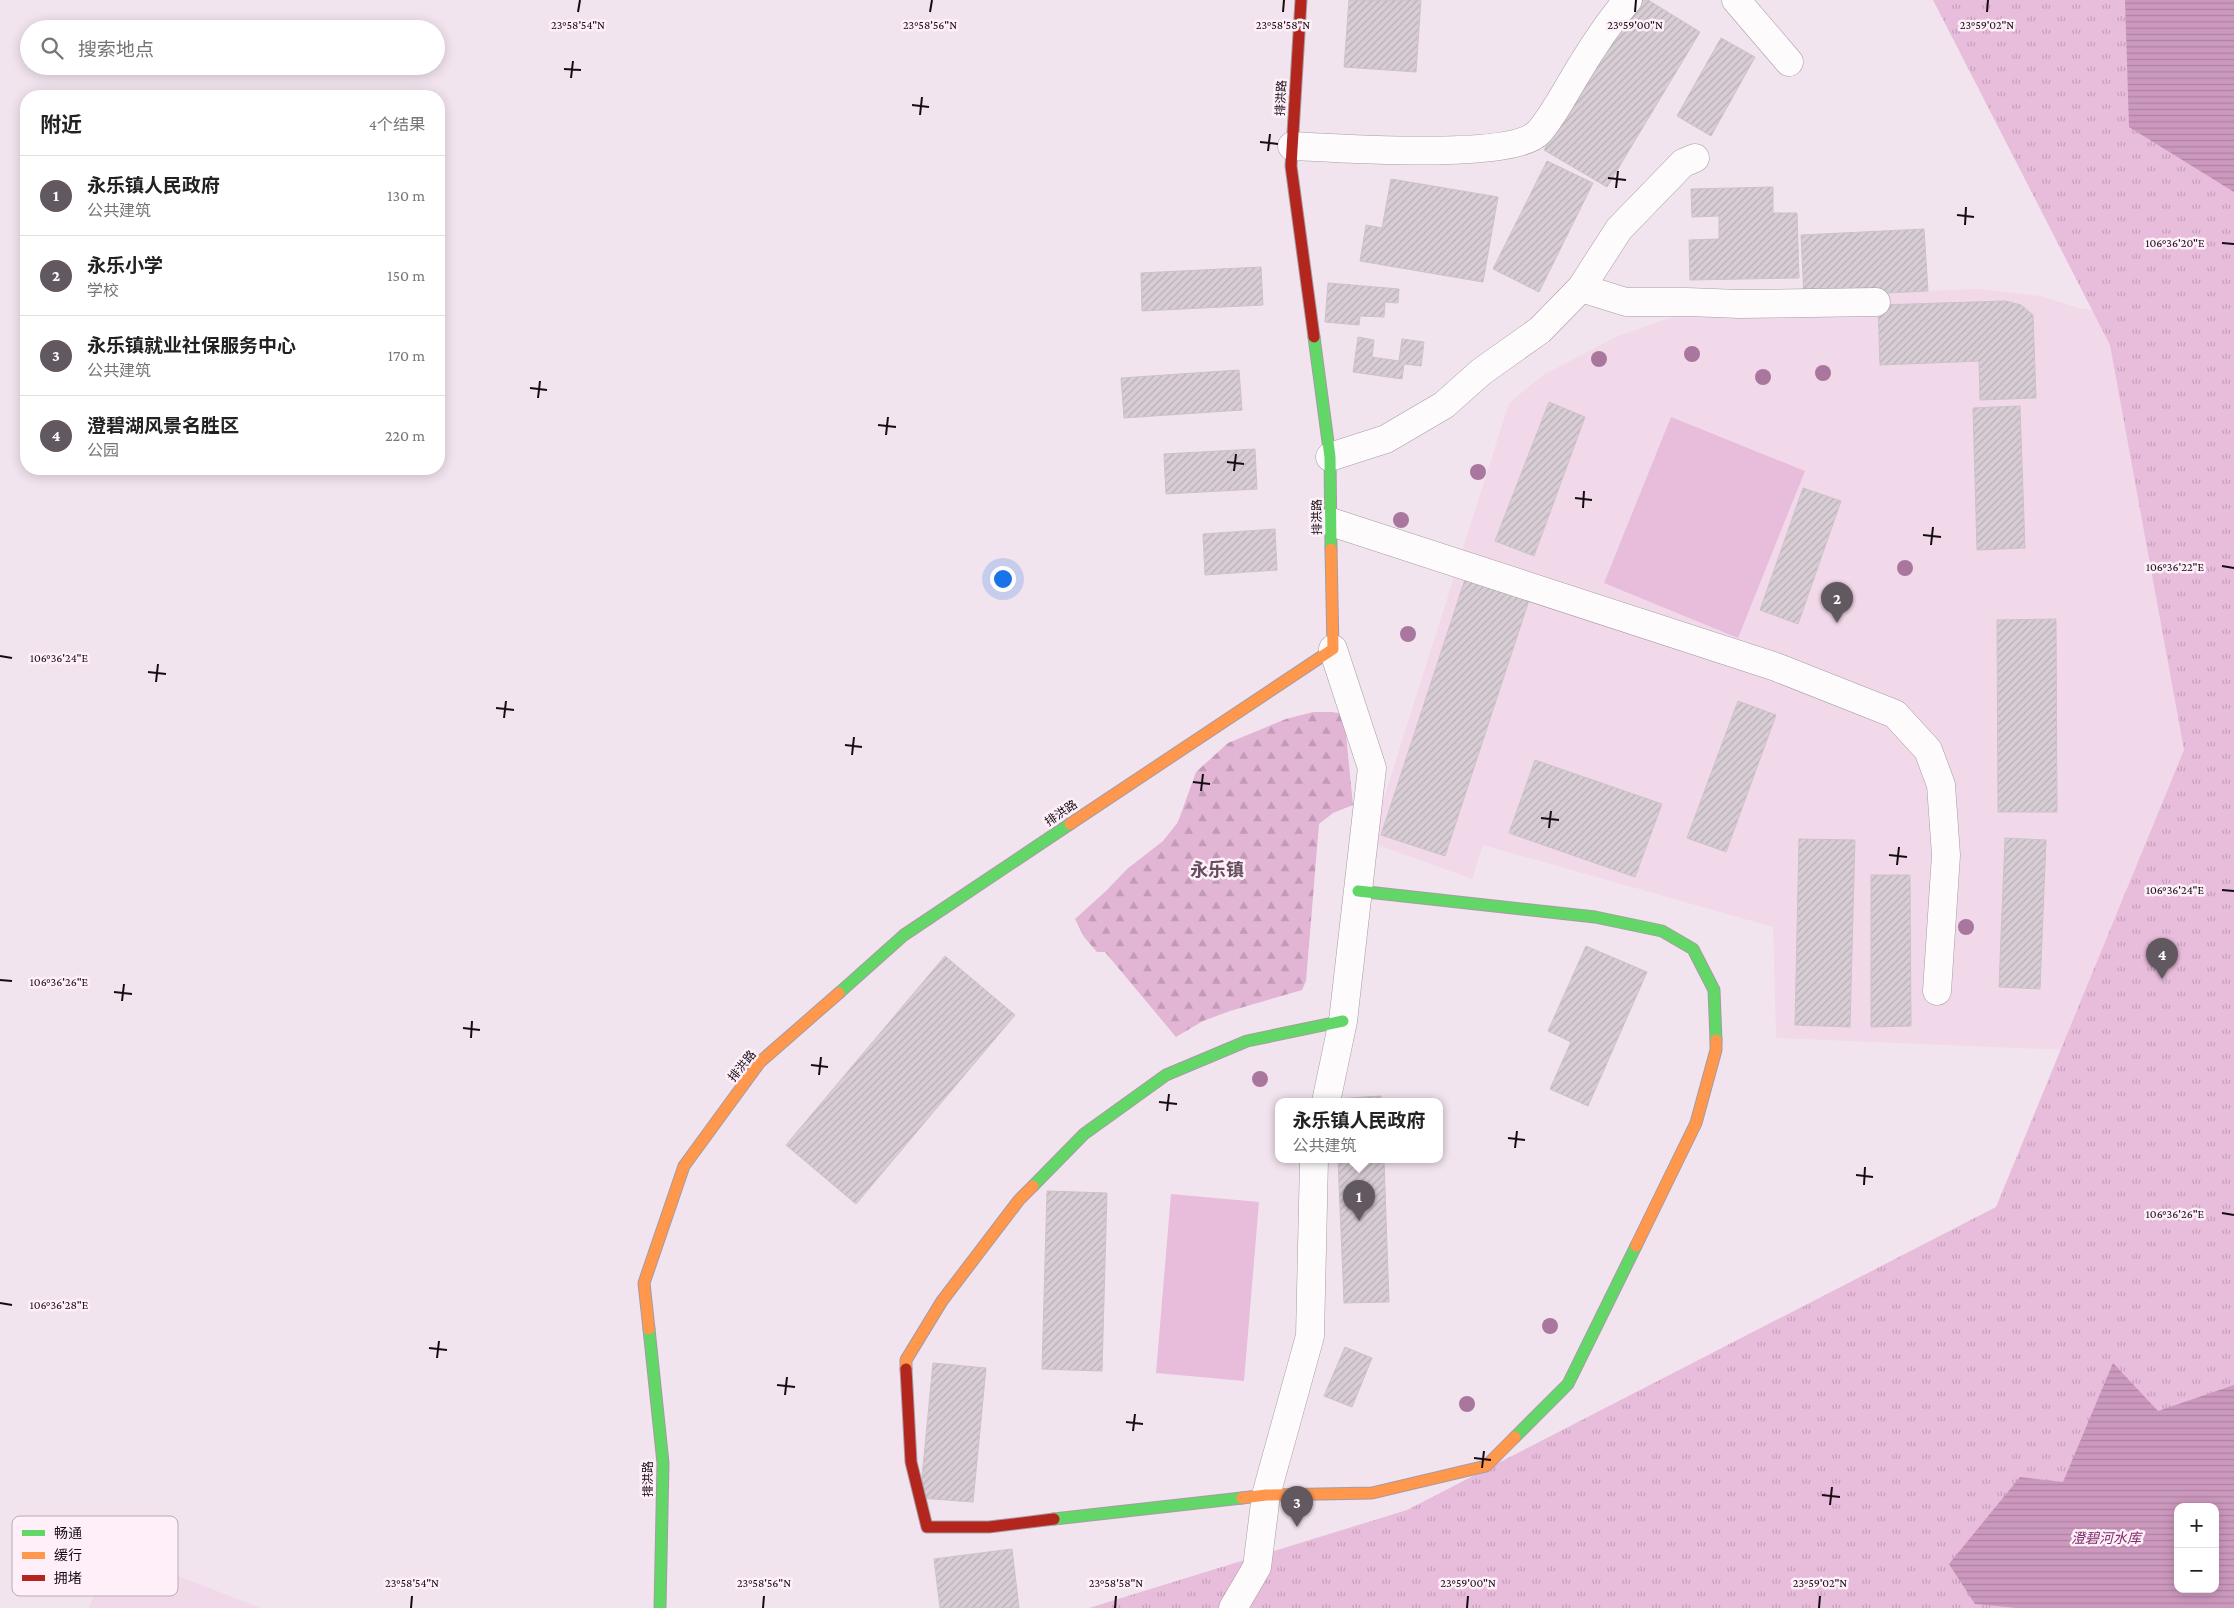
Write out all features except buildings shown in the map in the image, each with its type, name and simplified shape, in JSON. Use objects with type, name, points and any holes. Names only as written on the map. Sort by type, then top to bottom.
[{"type":"street","name":"排洪路","points":[[660,1608],[663,1464],[644,1283],[684,1166],[760,1062],[904,935],[1333,649],[1330,457],[1291,166],[1301,0]]},
{"type":"street","points":[[1292,146],[1399,151],[1502,147],[1538,133],[1560,102],[1590,51],[1628,0]]},
{"type":"street","points":[[1736,0],[1789,62]]},
{"type":"street","points":[[1330,457],[1386,439],[1444,405],[1481,372],[1540,330],[1581,288],[1619,229],[1683,163],[1695,158]]},
{"type":"street","points":[[1581,288],[1626,302],[1740,304],[1876,302]]},
{"type":"street","points":[[1331,522],[1776,667],[1895,714],[1928,750],[1941,785],[1946,855],[1937,991]]},
{"type":"street","points":[[1327,1098],[1344,1021],[1372,768],[1333,649]]},
{"type":"street","points":[[1344,1021],[1247,1041],[1166,1076],[1084,1134],[1019,1200],[942,1301],[906,1360],[911,1462],[927,1527],[989,1527],[1266,1495],[1372,1493],[1486,1466],[1568,1384],[1696,1123],[1716,1050],[1714,990],[1693,949],[1662,931],[1595,917],[1358,891]]},
{"type":"street","points":[[1236,1605],[1257,1567],[1266,1495],[1310,1336],[1314,1163]]},
{"type":"shaded area","points":[[1982,289],[2041,296],[2079,308],[2234,335],[2234,1057],[1776,1038],[1773,927],[1483,845],[1472,879],[1370,842],[1509,403],[1543,375],[1616,337],[1728,297]]},
{"type":"shaded area","points":[[178,1576],[261,1608],[89,1608],[94,1596],[178,1596]]},
{"type":"green space","points":[[1933,0],[2234,0],[2234,1608],[1089,1608],[1407,1510],[1996,1207],[2184,750],[2110,345]]},
{"type":"green space","points":[[1671,417],[1805,471],[1738,638],[1604,583]]},
{"type":"green space","points":[[1313,712],[1344,714],[1353,805],[1333,813],[1319,824],[1306,981],[1302,990],[1203,1021],[1176,1037],[1105,952],[1097,952],[1084,937],[1075,919],[1127,869],[1163,841],[1178,822],[1196,772],[1228,743],[1286,719]]},
{"type":"green space","points":[[1171,1194],[1259,1202],[1244,1381],[1156,1373]]},
{"type":"water","points":[[2125,0],[2234,0],[2234,192],[2129,127]]},
{"type":"water","name":"澄碧河水库","points":[[2113,1363],[2158,1411],[2234,1385],[2234,1608],[2017,1608],[1975,1604],[1949,1564],[2020,1477],[2063,1482]]},
{"type":"traffic: fast","points":[[1314,337],[1330,457],[1331,549]]},
{"type":"traffic: fast","points":[[839,993],[904,935],[1070,824]]},
{"type":"traffic: fast","points":[[1358,891],[1595,917],[1662,931],[1693,949],[1714,990],[1716,1040]]},
{"type":"traffic: fast","points":[[1033,1186],[1084,1134],[1166,1075],[1247,1041],[1343,1021]]},
{"type":"traffic: fast","points":[[1515,1437],[1568,1384],[1636,1246]]},
{"type":"traffic: fast","points":[[649,1329],[663,1463],[660,1608]]},
{"type":"traffic: fast","points":[[1054,1519],[1242,1498]]},
{"type":"traffic: slow","points":[[1070,824],[1333,649],[1331,549]]},
{"type":"traffic: slow","points":[[649,1329],[644,1283],[684,1166],[760,1062],[839,993]]},
{"type":"traffic: slow","points":[[1636,1246],[1696,1123],[1716,1050],[1716,1040]]},
{"type":"traffic: slow","points":[[906,1369],[906,1360],[942,1301],[1019,1200],[1033,1186]]},
{"type":"traffic: slow","points":[[1242,1498],[1266,1495],[1372,1493],[1486,1466],[1515,1437]]},
{"type":"traffic: jam","points":[[1301,0],[1291,166],[1314,337]]},
{"type":"traffic: jam","points":[[906,1369],[911,1462],[927,1527],[989,1527],[1054,1519]]},
{"type":"place","name":"永乐小学","points":[[1837,623]]},
{"type":"place","name":"澄碧湖风景名胜区","points":[[2162,979]]},
{"type":"place","name":"永乐镇人民政府","points":[[1359,1221]]},
{"type":"place","name":"永乐镇就业社保服务中心","points":[[1297,1527]]},
{"type":"district","name":"永乐镇","points":[[1217,870]]}]
